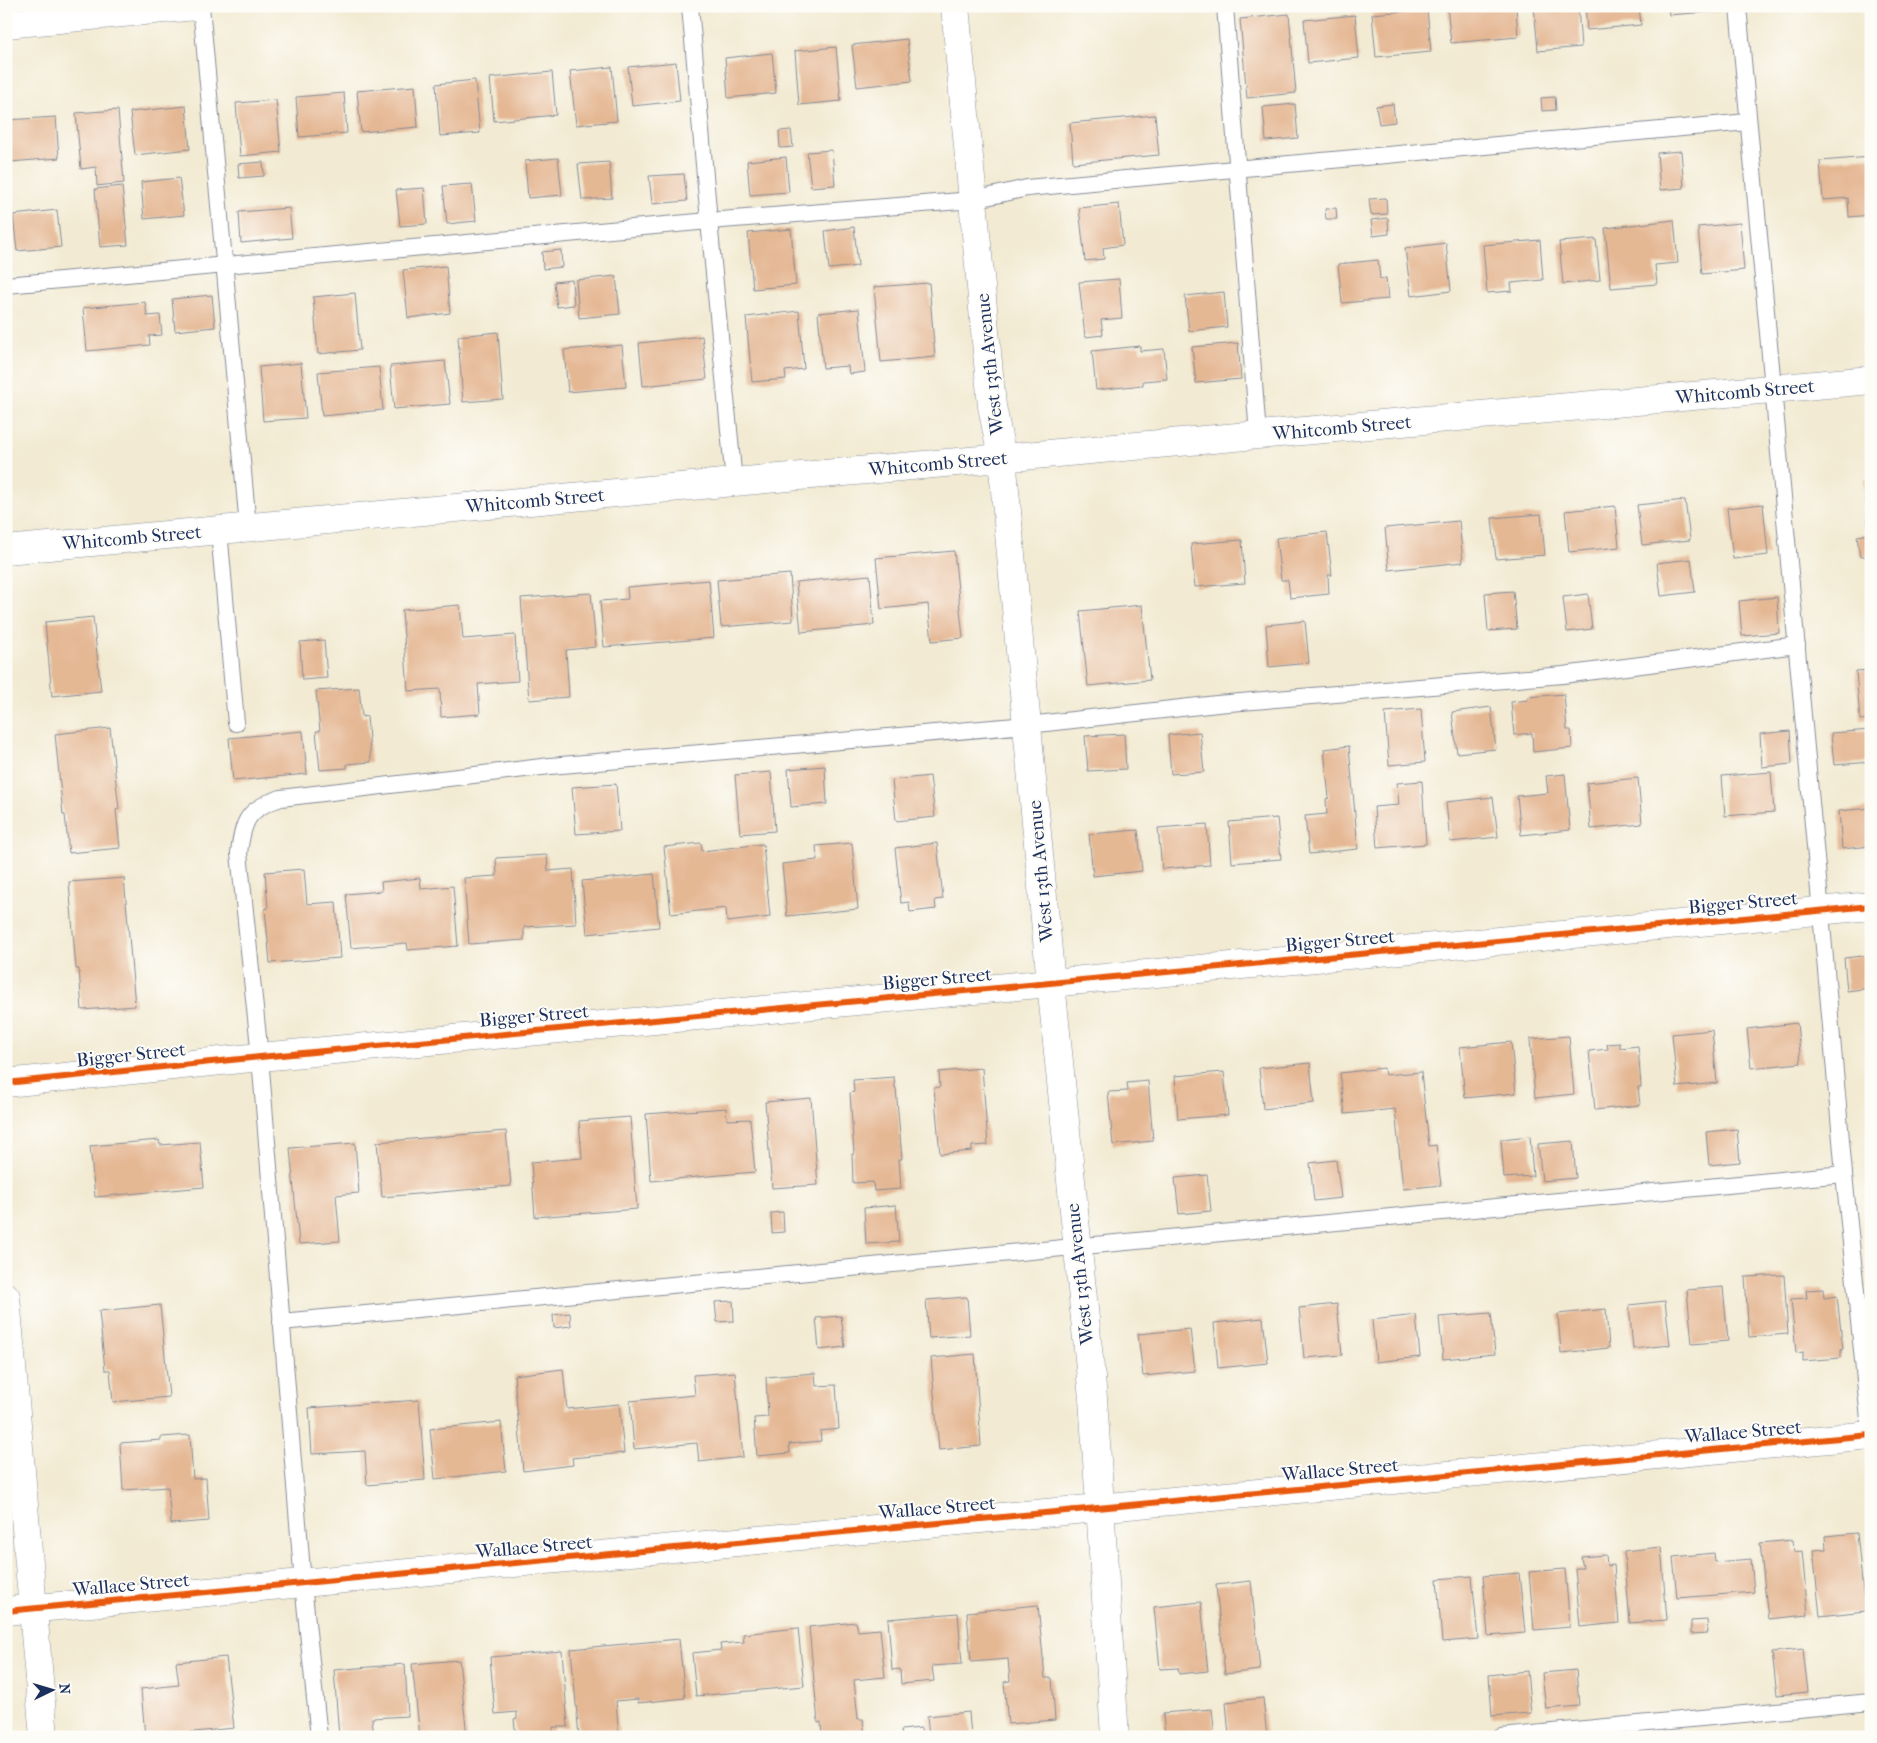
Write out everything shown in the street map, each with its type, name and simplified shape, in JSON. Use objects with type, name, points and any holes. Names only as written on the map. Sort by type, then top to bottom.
[{"type":"street","points":[[6,24],[196,6]]},
{"type":"street","name":"West 13th Avenue","points":[[955,6],[992,406],[1002,458],[1092,1398],[1115,1737]]},
{"type":"street","name":"Whitcomb Street","points":[[6,550],[734,482],[1871,380]]},
{"type":"street","name":"Bigger Street","points":[[6,1083],[260,1057],[1871,906]]},
{"type":"street","points":[[6,1297],[44,1737]]},
{"type":"street","name":"Wallace Street","points":[[6,1611],[1871,1435]]},
{"type":"lane","points":[[201,6],[248,527]]},
{"type":"lane","points":[[690,6],[734,482]]},
{"type":"lane","points":[[1225,6],[1258,435]]},
{"type":"lane","points":[[1738,6],[1844,1174],[1871,1439]]},
{"type":"lane","points":[[6,285],[709,221],[973,200],[1027,188],[1748,122]]},
{"type":"lane","points":[[219,530],[236,723]]},
{"type":"lane","points":[[319,1737],[303,1584],[260,1057],[239,853],[242,831],[249,816],[263,803],[281,798],[550,766],[1028,725],[1217,704],[1563,675],[1797,645]]},
{"type":"lane","points":[[281,1322],[1844,1174]]},
{"type":"lane","points":[[1502,1737],[1871,1702]]},
{"type":"building","points":[[1447,6],[1516,6],[1518,37],[1451,43]]},
{"type":"building","points":[[1534,6],[1578,6],[1581,47],[1538,51]]},
{"type":"building","points":[[1585,6],[1639,6],[1641,25],[1587,30]]},
{"type":"building","points":[[1668,6],[1721,6],[1721,11],[1669,15]]},
{"type":"building","points":[[1427,9],[1431,52],[1376,57],[1372,14]]},
{"type":"building","points":[[1289,14],[1296,93],[1247,98],[1240,19]]},
{"type":"building","points":[[1355,15],[1359,58],[1308,63],[1304,20]]},
{"type":"building","points":[[907,39],[912,81],[857,87],[852,45]]},
{"type":"building","points":[[836,47],[841,101],[799,105],[795,51]]},
{"type":"building","points":[[772,53],[776,93],[728,98],[725,58]]},
{"type":"building","points":[[676,62],[680,101],[632,106],[628,67]]},
{"type":"building","points":[[612,67],[617,121],[576,125],[570,71]]},
{"type":"building","points":[[552,72],[556,115],[494,121],[490,78]]},
{"type":"building","points":[[475,80],[480,133],[440,136],[436,84]]},
{"type":"building","points":[[415,86],[418,127],[361,132],[357,91]]},
{"type":"building","points":[[344,93],[347,133],[299,137],[296,97]]},
{"type":"building","points":[[1555,97],[1556,110],[1542,111],[1541,98]]},
{"type":"building","points":[[276,100],[281,152],[240,156],[236,103]]},
{"type":"building","points":[[1295,104],[1298,138],[1266,141],[1263,107]]},
{"type":"building","points":[[1393,104],[1395,122],[1379,124],[1376,106]]},
{"type":"building","points":[[186,106],[190,149],[135,155],[130,112]]},
{"type":"building","points":[[118,110],[124,183],[97,186],[96,167],[81,169],[76,113]]},
{"type":"building","points":[[1155,115],[1159,155],[1073,163],[1070,123]]},
{"type":"building","points":[[56,117],[59,158],[10,162],[7,120]]},
{"type":"building","points":[[791,130],[793,147],[780,148],[779,131]]},
{"type":"building","points":[[832,150],[835,185],[811,187],[807,152]]},
{"type":"building","points":[[1681,151],[1684,188],[1660,190],[1657,153]]},
{"type":"building","points":[[786,157],[789,192],[750,195],[747,161]]},
{"type":"building","points":[[1871,157],[1871,215],[1849,217],[1848,198],[1823,200],[1820,161]]},
{"type":"building","points":[[558,158],[562,195],[528,198],[525,161]]},
{"type":"building","points":[[263,162],[264,176],[239,178],[238,164]]},
{"type":"building","points":[[609,162],[612,198],[582,200],[578,164]]},
{"type":"building","points":[[684,174],[687,201],[652,204],[649,176]]},
{"type":"building","points":[[179,178],[184,215],[144,219],[141,182]]},
{"type":"building","points":[[472,184],[476,221],[447,224],[443,186]]},
{"type":"building","points":[[122,186],[128,245],[100,247],[95,189]]},
{"type":"building","points":[[424,188],[427,224],[400,226],[396,190]]},
{"type":"building","points":[[1386,198],[1387,214],[1371,215],[1369,199]]},
{"type":"building","points":[[1119,204],[1123,245],[1103,248],[1104,259],[1085,261],[1079,208]]},
{"type":"building","points":[[289,208],[292,238],[241,243],[239,212]]},
{"type":"building","points":[[1336,208],[1337,219],[1326,219],[1325,209]]},
{"type":"building","points":[[57,210],[61,247],[17,251],[13,215]]},
{"type":"building","points":[[1388,218],[1389,234],[1373,236],[1371,220]]},
{"type":"building","points":[[1674,220],[1678,263],[1655,265],[1657,284],[1611,288],[1605,228]]},
{"type":"building","points":[[1740,223],[1744,270],[1702,274],[1698,227]]},
{"type":"building","points":[[854,227],[858,266],[829,269],[825,231]]},
{"type":"building","points":[[791,229],[796,285],[753,289],[748,233]]},
{"type":"building","points":[[1596,239],[1600,280],[1563,284],[1559,242]]},
{"type":"building","points":[[1540,240],[1543,280],[1511,283],[1512,291],[1487,293],[1483,245]]},
{"type":"building","points":[[1446,243],[1451,291],[1411,296],[1405,248]]},
{"type":"building","points":[[561,250],[562,267],[543,269],[542,252]]},
{"type":"building","points":[[1378,260],[1380,279],[1386,278],[1388,299],[1342,303],[1338,264]]},
{"type":"building","points":[[446,266],[450,313],[408,318],[403,270]]},
{"type":"building","points":[[616,276],[620,314],[579,318],[576,280]]},
{"type":"building","points":[[1119,279],[1122,318],[1101,320],[1103,335],[1085,337],[1079,282]]},
{"type":"building","points":[[572,280],[574,305],[557,307],[554,282]]},
{"type":"building","points":[[929,283],[935,357],[881,362],[874,287]]},
{"type":"building","points":[[1224,292],[1227,327],[1189,331],[1185,296]]},
{"type":"building","points":[[355,293],[360,350],[318,354],[313,297]]},
{"type":"building","points":[[212,295],[215,327],[175,331],[172,299]]},
{"type":"building","points":[[145,302],[147,316],[160,315],[162,335],[149,336],[150,345],[87,351],[83,308]]},
{"type":"building","points":[[859,309],[865,372],[849,374],[848,366],[823,368],[818,313]]},
{"type":"building","points":[[799,311],[804,369],[785,371],[786,379],[752,382],[746,317]]},
{"type":"building","points":[[498,332],[503,399],[463,402],[458,336]]},
{"type":"building","points":[[702,336],[707,379],[643,386],[639,343]]},
{"type":"building","points":[[1238,343],[1241,379],[1196,383],[1192,347]]},
{"type":"building","points":[[622,345],[626,387],[568,392],[564,350]]},
{"type":"building","points":[[1140,346],[1140,351],[1164,349],[1167,379],[1143,381],[1143,385],[1096,390],[1092,351]]},
{"type":"building","points":[[445,361],[450,404],[394,409],[390,366]]},
{"type":"building","points":[[301,363],[306,418],[263,421],[259,367]]},
{"type":"building","points":[[379,367],[383,410],[322,416],[318,372]]},
{"type":"building","points":[[1864,480],[1871,480],[1871,527],[1868,527]]},
{"type":"building","points":[[1685,500],[1690,540],[1642,545],[1637,505]]},
{"type":"building","points":[[1763,504],[1768,555],[1733,559],[1727,508]]},
{"type":"building","points":[[1615,506],[1619,547],[1569,552],[1565,511]]},
{"type":"building","points":[[1541,514],[1545,555],[1496,559],[1492,518]]},
{"type":"building","points":[[1459,521],[1463,562],[1389,570],[1385,528]]},
{"type":"building","points":[[1327,532],[1332,575],[1328,575],[1329,594],[1290,598],[1288,580],[1281,580],[1276,538]]},
{"type":"building","points":[[1871,534],[1871,555],[1860,557],[1857,536]]},
{"type":"building","points":[[1242,540],[1245,583],[1195,587],[1191,544]]},
{"type":"building","points":[[954,551],[963,638],[932,641],[928,604],[881,609],[876,558]]},
{"type":"building","points":[[1691,559],[1695,592],[1661,596],[1657,563]]},
{"type":"building","points":[[790,574],[793,621],[721,627],[717,580]]},
{"type":"building","points":[[870,575],[874,625],[801,632],[796,582]]},
{"type":"building","points":[[709,580],[714,638],[604,647],[600,601],[628,599],[627,587]]},
{"type":"building","points":[[1513,591],[1517,629],[1488,631],[1485,593]]},
{"type":"building","points":[[591,593],[596,647],[566,650],[569,697],[529,700],[521,598]]},
{"type":"building","points":[[1588,594],[1592,629],[1567,632],[1563,597]]},
{"type":"building","points":[[1777,597],[1779,633],[1742,636],[1739,601]]},
{"type":"building","points":[[460,605],[463,639],[515,635],[518,681],[478,684],[480,714],[441,717],[440,689],[408,691],[402,610]]},
{"type":"building","points":[[1142,605],[1150,680],[1088,686],[1080,611]]},
{"type":"building","points":[[93,617],[101,691],[52,696],[45,622]]},
{"type":"building","points":[[1305,621],[1309,663],[1269,667],[1266,625]]},
{"type":"building","points":[[324,640],[327,678],[302,680],[300,642]]},
{"type":"building","points":[[1871,670],[1871,719],[1860,720],[1856,671]]},
{"type":"building","points":[[359,688],[362,717],[367,716],[371,762],[347,764],[347,768],[320,770],[316,731],[320,731],[316,691]]},
{"type":"building","points":[[1564,694],[1567,730],[1571,730],[1572,748],[1533,752],[1532,733],[1514,735],[1511,702],[1528,700],[1528,697]]},
{"type":"building","points":[[1491,707],[1496,749],[1457,753],[1452,712]]},
{"type":"building","points":[[1421,709],[1425,762],[1389,765],[1385,712]]},
{"type":"building","points":[[110,728],[119,809],[116,810],[120,848],[69,853],[65,815],[63,815],[55,734]]},
{"type":"building","points":[[1871,730],[1871,762],[1834,765],[1831,733]]},
{"type":"building","points":[[303,731],[307,774],[233,781],[229,738]]},
{"type":"building","points":[[1790,731],[1792,764],[1762,767],[1760,734]]},
{"type":"building","points":[[1200,732],[1204,772],[1171,774],[1168,735]]},
{"type":"building","points":[[1124,734],[1126,769],[1088,771],[1085,736]]},
{"type":"building","points":[[1349,746],[1358,849],[1309,854],[1305,816],[1327,814],[1326,799],[1329,798],[1324,749]]},
{"type":"building","points":[[825,766],[827,804],[791,807],[788,769]]},
{"type":"building","points":[[771,772],[775,831],[740,834],[735,775]]},
{"type":"building","points":[[1771,772],[1774,812],[1725,816],[1722,776]]},
{"type":"building","points":[[1565,774],[1570,830],[1521,835],[1517,796],[1548,793],[1546,776]]},
{"type":"building","points":[[930,776],[935,817],[896,821],[892,780]]},
{"type":"building","points":[[1638,778],[1642,824],[1591,829],[1587,783]]},
{"type":"building","points":[[1422,781],[1426,844],[1377,848],[1374,807],[1399,805],[1397,783]]},
{"type":"building","points":[[616,784],[620,831],[576,834],[572,787]]},
{"type":"building","points":[[1493,797],[1498,837],[1450,842],[1446,802]]},
{"type":"building","points":[[1871,808],[1871,846],[1842,849],[1839,811]]},
{"type":"building","points":[[1277,818],[1281,859],[1232,863],[1229,822]]},
{"type":"building","points":[[1207,824],[1210,865],[1162,869],[1158,828]]},
{"type":"building","points":[[1138,830],[1142,871],[1093,876],[1089,834]]},
{"type":"building","points":[[701,843],[702,851],[763,844],[770,917],[727,922],[726,908],[671,914],[664,847]]},
{"type":"building","points":[[852,843],[858,909],[787,916],[782,864],[817,860],[816,846]]},
{"type":"building","points":[[937,843],[943,899],[935,900],[936,909],[910,912],[909,902],[901,903],[895,848]]},
{"type":"building","points":[[547,855],[548,871],[573,869],[576,924],[524,927],[524,940],[469,944],[464,878],[497,876],[496,858]]},
{"type":"building","points":[[304,869],[307,904],[336,902],[340,958],[270,963],[265,909],[268,908],[265,872]]},
{"type":"building","points":[[654,874],[659,927],[587,934],[582,881]]},
{"type":"building","points":[[124,878],[135,1006],[82,1010],[79,969],[76,969],[69,882]]},
{"type":"building","points":[[420,878],[421,889],[453,886],[458,946],[408,950],[407,943],[351,948],[346,894],[382,891],[381,882]]},
{"type":"building","points":[[1871,955],[1871,988],[1847,991],[1844,958]]},
{"type":"building","points":[[1797,1023],[1801,1063],[1751,1068],[1747,1029]]},
{"type":"building","points":[[1712,1030],[1717,1083],[1677,1087],[1672,1034]]},
{"type":"building","points":[[1569,1036],[1574,1094],[1535,1098],[1530,1039]]},
{"type":"building","points":[[1511,1042],[1516,1093],[1465,1098],[1460,1047]]},
{"type":"building","points":[[1620,1043],[1620,1048],[1638,1046],[1641,1087],[1638,1087],[1640,1105],[1595,1110],[1589,1051],[1608,1049],[1607,1044]]},
{"type":"building","points":[[1310,1063],[1314,1103],[1263,1109],[1259,1068]]},
{"type":"building","points":[[982,1068],[988,1145],[972,1146],[972,1151],[940,1154],[934,1088],[940,1087],[939,1072]]},
{"type":"building","points":[[1384,1068],[1385,1075],[1421,1072],[1429,1146],[1436,1145],[1441,1185],[1403,1189],[1395,1109],[1345,1114],[1340,1073]]},
{"type":"building","points":[[1224,1072],[1228,1115],[1178,1119],[1175,1076]]},
{"type":"building","points":[[894,1077],[902,1159],[899,1159],[901,1189],[874,1191],[873,1182],[853,1183],[852,1154],[854,1154],[850,1093],[854,1092],[853,1080]]},
{"type":"building","points":[[1148,1081],[1153,1141],[1113,1145],[1108,1092],[1128,1091],[1127,1083]]},
{"type":"building","points":[[811,1098],[818,1185],[772,1188],[765,1102]]},
{"type":"building","points":[[726,1108],[727,1120],[750,1119],[755,1172],[651,1181],[646,1114]]},
{"type":"building","points":[[630,1117],[637,1209],[535,1217],[531,1162],[582,1158],[579,1121]]},
{"type":"building","points":[[1737,1129],[1740,1162],[1709,1165],[1706,1132]]},
{"type":"building","points":[[506,1131],[511,1186],[382,1197],[377,1142]]},
{"type":"building","points":[[1530,1136],[1533,1176],[1504,1178],[1501,1139]]},
{"type":"building","points":[[159,1140],[160,1145],[200,1142],[204,1187],[95,1197],[90,1146]]},
{"type":"building","points":[[1573,1141],[1576,1178],[1542,1181],[1538,1144]]},
{"type":"building","points":[[355,1143],[359,1193],[336,1195],[340,1241],[299,1244],[290,1148]]},
{"type":"building","points":[[1336,1160],[1341,1198],[1314,1201],[1310,1163]]},
{"type":"building","points":[[1207,1175],[1211,1211],[1179,1214],[1175,1178]]},
{"type":"building","points":[[896,1205],[899,1242],[866,1244],[864,1208]]},
{"type":"building","points":[[783,1212],[784,1232],[772,1233],[771,1213]]},
{"type":"building","points":[[1784,1275],[1788,1334],[1749,1337],[1745,1277]]},
{"type":"building","points":[[1723,1287],[1728,1341],[1692,1344],[1687,1290]]},
{"type":"building","points":[[1823,1289],[1824,1298],[1837,1296],[1843,1349],[1841,1350],[1841,1358],[1803,1361],[1803,1352],[1796,1353],[1791,1299],[1807,1298],[1806,1290]]},
{"type":"building","points":[[967,1297],[970,1335],[929,1338],[926,1300]]},
{"type":"building","points":[[733,1301],[734,1321],[717,1322],[715,1302]]},
{"type":"building","points":[[1665,1301],[1670,1345],[1633,1349],[1629,1305]]},
{"type":"building","points":[[1337,1304],[1342,1355],[1304,1358],[1299,1308]]},
{"type":"building","points":[[160,1305],[169,1397],[113,1402],[110,1370],[105,1370],[99,1311]]},
{"type":"building","points":[[1606,1309],[1609,1348],[1561,1353],[1558,1314]]},
{"type":"building","points":[[570,1313],[571,1326],[554,1328],[553,1315]]},
{"type":"building","points":[[1491,1313],[1495,1354],[1443,1359],[1439,1317]]},
{"type":"building","points":[[1416,1315],[1420,1357],[1376,1362],[1372,1320]]},
{"type":"building","points":[[841,1316],[845,1347],[819,1350],[816,1318]]},
{"type":"building","points":[[1263,1318],[1268,1363],[1218,1368],[1214,1323]]},
{"type":"building","points":[[1190,1329],[1195,1371],[1143,1376],[1138,1334]]},
{"type":"building","points":[[975,1354],[981,1446],[939,1450],[931,1358]]},
{"type":"building","points":[[563,1369],[567,1409],[619,1404],[624,1453],[572,1458],[573,1465],[523,1471],[514,1375]]},
{"type":"building","points":[[735,1372],[743,1457],[699,1462],[697,1443],[634,1449],[630,1401],[695,1395],[693,1375]]},
{"type":"building","points":[[815,1373],[816,1386],[836,1385],[839,1429],[820,1431],[821,1441],[789,1444],[790,1453],[757,1456],[754,1418],[768,1417],[766,1377]]},
{"type":"building","points":[[419,1400],[425,1480],[367,1485],[365,1451],[312,1454],[309,1408]]},
{"type":"building","points":[[501,1422],[506,1471],[435,1479],[430,1429]]},
{"type":"building","points":[[190,1435],[193,1479],[206,1478],[209,1521],[171,1524],[168,1487],[123,1490],[120,1443],[161,1440],[161,1437]]},
{"type":"building","points":[[1857,1533],[1865,1611],[1820,1616],[1813,1550],[1826,1549],[1825,1536]]},
{"type":"building","points":[[1793,1540],[1794,1552],[1802,1551],[1808,1615],[1768,1619],[1760,1543]]},
{"type":"building","points":[[1661,1547],[1667,1620],[1630,1623],[1624,1551]]},
{"type":"building","points":[[1714,1553],[1715,1562],[1751,1559],[1754,1592],[1677,1598],[1673,1557]]},
{"type":"building","points":[[1606,1555],[1607,1566],[1614,1565],[1619,1623],[1580,1627],[1575,1568],[1583,1568],[1581,1557]]},
{"type":"building","points":[[1565,1569],[1570,1627],[1534,1630],[1529,1572]]},
{"type":"building","points":[[1519,1573],[1525,1633],[1488,1636],[1483,1576]]},
{"type":"building","points":[[1472,1576],[1478,1639],[1442,1642],[1437,1579]]},
{"type":"building","points":[[1251,1581],[1260,1670],[1225,1674],[1216,1585]]},
{"type":"building","points":[[1201,1602],[1208,1671],[1179,1674],[1178,1668],[1160,1669],[1154,1607]]},
{"type":"building","points":[[1038,1605],[1045,1678],[1052,1678],[1055,1720],[1008,1724],[1004,1682],[1010,1681],[1008,1659],[971,1662],[967,1612]]},
{"type":"building","points":[[958,1613],[962,1664],[932,1666],[934,1681],[901,1684],[900,1669],[892,1670],[888,1619]]},
{"type":"building","points":[[1707,1620],[1708,1633],[1691,1634],[1691,1621]]},
{"type":"building","points":[[856,1622],[858,1631],[880,1629],[885,1677],[854,1680],[858,1719],[863,1719],[865,1737],[822,1737],[821,1722],[818,1723],[809,1627]]},
{"type":"building","points":[[798,1628],[804,1686],[696,1696],[692,1653],[721,1650],[720,1644],[744,1642],[743,1634]]},
{"type":"building","points":[[679,1639],[685,1698],[638,1703],[638,1699],[616,1701],[619,1737],[579,1737],[571,1649]]},
{"type":"building","points":[[1803,1649],[1808,1692],[1777,1695],[1772,1652]]},
{"type":"building","points":[[562,1651],[568,1727],[553,1727],[553,1737],[516,1737],[514,1719],[517,1718],[517,1712],[495,1714],[490,1657]]},
{"type":"building","points":[[226,1657],[234,1728],[145,1737],[141,1689],[179,1685],[176,1662]]},
{"type":"building","points":[[459,1660],[467,1737],[420,1737],[412,1664]]},
{"type":"building","points":[[405,1664],[408,1716],[372,1718],[374,1737],[339,1737],[334,1670]]},
{"type":"building","points":[[1576,1670],[1579,1706],[1546,1709],[1542,1673]]},
{"type":"building","points":[[1527,1671],[1531,1713],[1492,1716],[1489,1675]]},
{"type":"building","points":[[1263,1698],[1267,1737],[1229,1737],[1226,1702]]},
{"type":"building","points":[[1212,1709],[1215,1737],[1165,1737],[1163,1713]]},
{"type":"building","points":[[969,1712],[971,1737],[929,1737],[927,1716]]},
{"type":"building","points":[[921,1728],[922,1737],[902,1737],[901,1730]]},
{"type":"cycle path","points":[[6,1083],[260,1057],[1871,906]]},
{"type":"cycle path","points":[[6,1611],[1871,1435]]}]
